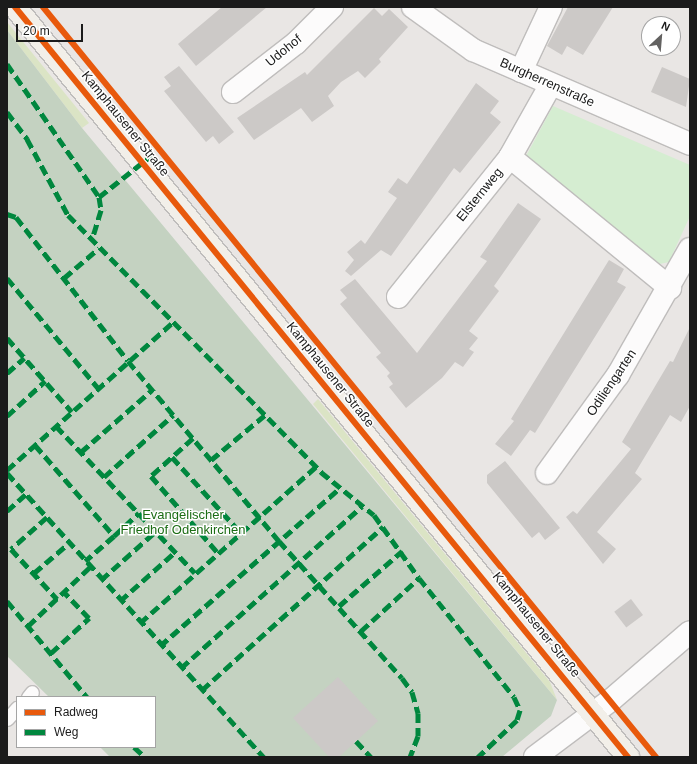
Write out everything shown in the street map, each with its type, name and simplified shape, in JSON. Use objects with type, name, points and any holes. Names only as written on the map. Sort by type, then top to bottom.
[{"type":"main road","name":"Kamphausener Straße","points":[[15,7],[628,757]]},
{"type":"street","name":"Udohof","points":[[233,92],[296,43],[332,7]]},
{"type":"street","name":"Burgherrenstraße","points":[[413,7],[473,50],[521,71],[550,86],[690,144]]},
{"type":"street","points":[[521,71],[551,7]]},
{"type":"street","name":"Elsternweg","points":[[398,297],[510,157],[550,86]]},
{"type":"street","points":[[510,157],[670,288]]},
{"type":"street","name":"Odiliengarten","points":[[547,473],[618,375],[670,288],[690,249]]},
{"type":"street","points":[[535,757],[594,714],[690,632]]},
{"type":"lane","points":[[7,719],[16,709]]},
{"type":"green space","points":[[7,22],[89,123],[82,128],[7,30]]},
{"type":"green space","name":"Evangelischer Friedhof Odenkirchen","points":[[7,30],[82,128],[557,700],[551,716],[502,757],[110,757],[101,748],[156,748],[156,696],[48,696],[7,656]]},
{"type":"green space","points":[[553,106],[690,165],[690,216],[669,262],[655,265],[525,158]]},
{"type":"green space","points":[[318,399],[550,682],[557,700],[313,404]]},
{"type":"building","points":[[222,7],[267,7],[196,66],[178,44]]},
{"type":"building","points":[[568,7],[613,7],[583,55],[567,46],[562,55],[547,46]]},
{"type":"building","points":[[374,8],[382,16],[389,9],[408,27],[379,59],[381,62],[365,78],[358,71],[341,82],[328,96],[334,106],[312,122],[301,108],[254,140],[237,118],[305,72],[307,75]]},
{"type":"building","points":[[179,66],[234,132],[219,144],[213,136],[206,142],[164,91],[171,86],[164,77]]},
{"type":"building","points":[[662,67],[690,79],[686,107],[651,92]]},
{"type":"building","points":[[476,83],[499,101],[490,113],[501,122],[460,173],[454,168],[391,256],[381,250],[351,276],[345,271],[354,260],[347,252],[361,240],[365,244],[397,198],[388,192],[398,178],[407,184]]},
{"type":"building","points":[[518,203],[541,219],[494,286],[499,291],[469,331],[478,338],[469,349],[474,352],[463,367],[455,362],[442,378],[406,408],[389,387],[393,384],[387,376],[390,373],[376,357],[381,353],[340,304],[347,298],[340,290],[355,279],[417,353],[487,261],[480,257]]},
{"type":"building","points":[[609,260],[624,269],[617,282],[626,287],[535,433],[530,430],[511,456],[495,444],[514,421],[511,419]]},
{"type":"building","points":[[690,327],[690,406],[681,422],[670,415],[635,473],[642,479],[597,532],[616,549],[603,564],[566,517],[573,511],[577,514],[631,449],[622,442],[670,361],[673,362]]},
{"type":"building","points":[[505,461],[560,528],[545,540],[539,532],[532,538],[487,483],[487,475]]},
{"type":"building","points":[[631,599],[643,615],[626,628],[614,612]]},
{"type":"building","points":[[338,677],[378,721],[339,757],[329,757],[293,718]]},
{"type":"marked path","points":[[7,64],[99,197],[101,210],[92,240]]},
{"type":"marked path","points":[[7,112],[27,139],[68,215],[321,472],[374,515],[419,578],[514,697],[520,710],[517,720],[478,757]]},
{"type":"marked path","points":[[99,197],[157,151]]},
{"type":"marked path","points":[[7,214],[16,217],[128,361],[279,541],[402,678],[412,692],[418,713],[418,736],[410,757]]},
{"type":"marked path","points":[[64,278],[99,248]]},
{"type":"marked path","points":[[7,278],[98,388]]},
{"type":"marked path","points":[[7,470],[173,322]]},
{"type":"marked path","points":[[7,338],[72,412]]},
{"type":"marked path","points":[[7,373],[24,358]]},
{"type":"marked path","points":[[7,416],[45,381]]},
{"type":"marked path","points":[[81,452],[152,390]]},
{"type":"marked path","points":[[104,477],[173,415]]},
{"type":"marked path","points":[[211,460],[265,415]]},
{"type":"marked path","points":[[56,426],[195,573]]},
{"type":"marked path","points":[[193,438],[151,476],[218,553]]},
{"type":"marked path","points":[[35,445],[114,536],[85,561]]},
{"type":"marked path","points":[[172,457],[241,533]]},
{"type":"marked path","points":[[140,623],[316,467]]},
{"type":"marked path","points":[[7,473],[264,757]]},
{"type":"marked path","points":[[160,646],[340,488]]},
{"type":"marked path","points":[[7,511],[26,494]]},
{"type":"marked path","points":[[181,668],[362,506]]},
{"type":"marked path","points":[[114,536],[139,513]]},
{"type":"marked path","points":[[47,517],[11,549],[57,599]]},
{"type":"marked path","points":[[202,690],[383,527]]},
{"type":"marked path","points":[[101,580],[156,531]]},
{"type":"marked path","points":[[34,573],[69,543]]},
{"type":"marked path","points":[[339,606],[402,551]]},
{"type":"marked path","points":[[120,601],[175,552]]},
{"type":"marked path","points":[[28,626],[90,567]]},
{"type":"marked path","points":[[361,631],[419,578]]},
{"type":"marked path","points":[[51,653],[89,618],[64,592]]},
{"type":"marked path","points":[[7,601],[86,696]]},
{"type":"marked path","points":[[356,741],[371,757]]},
{"type":"marked path","points":[[135,748],[145,757]]},
{"type":"cycle path","points":[[15,7],[628,757]]},
{"type":"cycle path","points":[[43,7],[656,757]]}]
